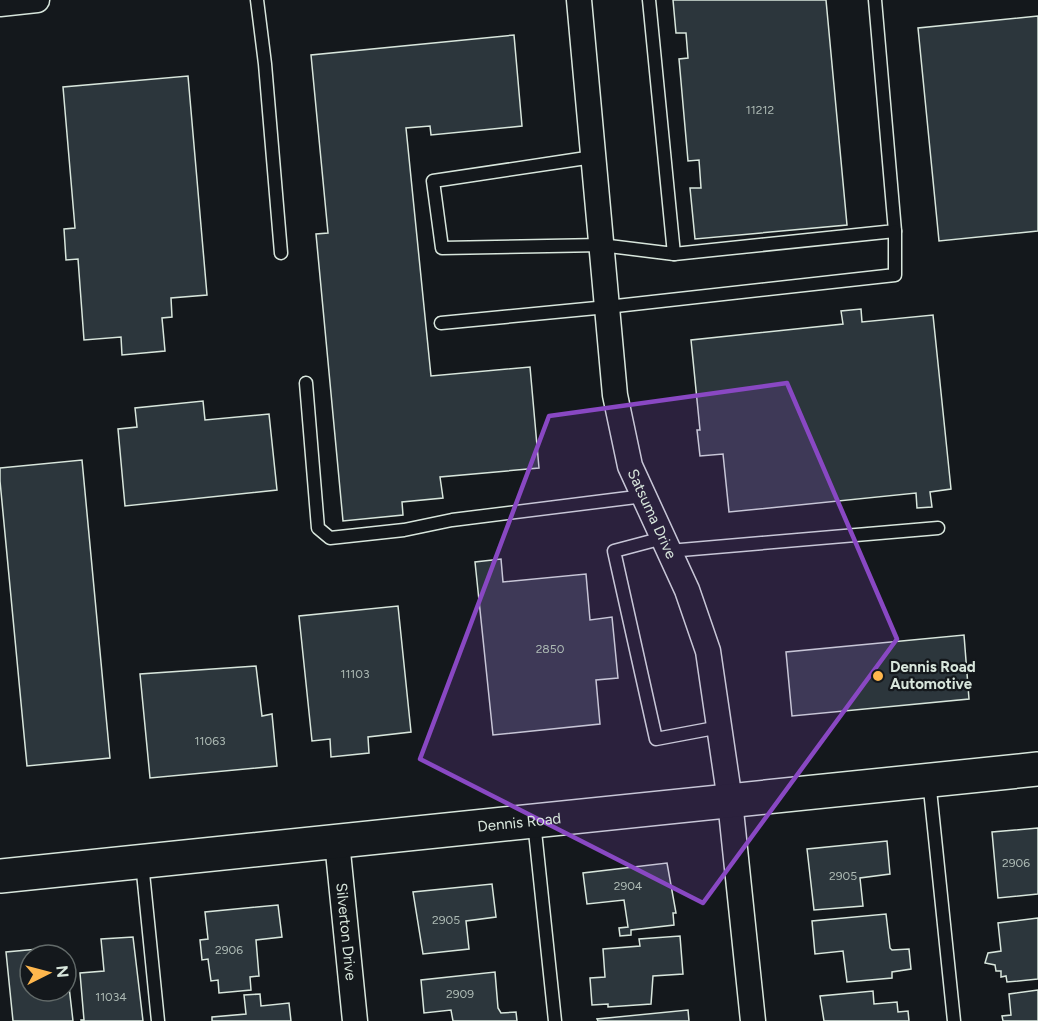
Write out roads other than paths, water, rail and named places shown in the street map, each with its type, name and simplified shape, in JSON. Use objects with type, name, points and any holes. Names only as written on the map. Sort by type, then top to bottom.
[{"type":"street","points":[[0,4],[35,0]]},
{"type":"street","name":"Satsuma Drive","points":[[579,0],[615,395],[630,466],[687,590],[708,651],[730,801],[753,1021]]},
{"type":"street","name":"Dennis Road","points":[[0,876],[1038,769]]},
{"type":"street","name":"Silverton Drive","points":[[337,842],[355,1021]]},
{"type":"lane","points":[[257,0],[265,64],[281,253]]},
{"type":"lane","points":[[649,0],[674,254]]},
{"type":"lane","points":[[441,323],[896,275],[895,231],[875,0]]},
{"type":"lane","points":[[593,157],[433,181],[442,248],[601,245],[674,254],[895,231]]},
{"type":"lane","points":[[306,382],[318,528],[330,538],[404,530],[452,520],[644,496]]},
{"type":"lane","points":[[720,727],[656,739],[614,552],[666,545],[938,528]]},
{"type":"lane","points":[[929,780],[954,1021]]},
{"type":"lane","points":[[534,821],[555,1021]]},
{"type":"lane","points":[[142,862],[158,1021]]},
{"type":"place","name":"Dennis Road Automotive","points":[[878,676]]}]
